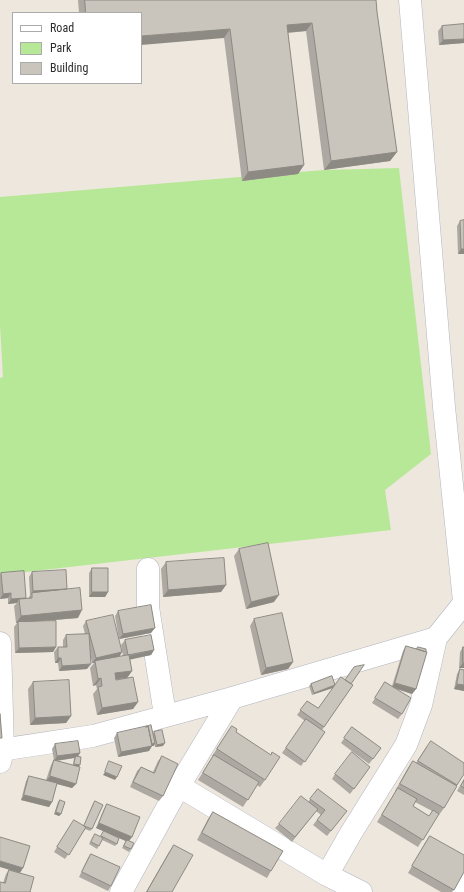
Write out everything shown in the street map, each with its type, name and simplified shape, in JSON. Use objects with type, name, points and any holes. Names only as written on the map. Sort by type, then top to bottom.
[{"type":"street","points":[[327,875],[351,833],[406,745],[421,705],[436,638],[464,602],[444,407],[410,0]]},
{"type":"street","points":[[148,569],[148,607],[165,715]]},
{"type":"street","points":[[0,643],[1,754],[93,736],[165,715],[232,698],[436,638]]},
{"type":"street","points":[[121,892],[180,786],[232,698]]},
{"type":"street","points":[[180,786],[327,875],[360,892]]},
{"type":"street","points":[[457,892],[464,877]]},
{"type":"green space","points":[[399,168],[431,454],[385,490],[391,530],[0,575],[0,378],[3,377],[0,325],[0,197],[324,170]]},
{"type":"building","points":[[85,0],[376,0],[397,152],[331,161],[312,23],[287,25],[304,165],[248,172],[230,29],[142,36],[142,12],[86,12]]},
{"type":"building","points":[[464,24],[464,39],[443,40],[442,26]]},
{"type":"building","points":[[464,220],[464,249],[461,249],[460,221]]},
{"type":"building","points":[[268,543],[279,595],[251,602],[239,549]]},
{"type":"building","points":[[224,558],[226,585],[168,590],[166,562]]},
{"type":"building","points":[[92,568],[108,568],[108,592],[92,592]]},
{"type":"building","points":[[66,570],[67,589],[33,591],[32,572]]},
{"type":"building","points":[[24,571],[26,598],[11,599],[11,593],[3,594],[1,573]]},
{"type":"building","points":[[80,588],[82,610],[21,616],[19,599],[32,598],[32,593]]},
{"type":"building","points":[[151,605],[155,628],[123,634],[118,611]]},
{"type":"building","points":[[282,613],[293,662],[266,668],[254,619]]},
{"type":"building","points":[[113,615],[122,652],[96,658],[86,621]]},
{"type":"building","points":[[56,621],[56,647],[19,648],[18,622]]},
{"type":"building","points":[[89,634],[91,664],[62,666],[61,658],[58,658],[58,647],[67,647],[66,635]]},
{"type":"building","points":[[151,635],[154,650],[128,655],[125,640]]},
{"type":"building","points":[[406,646],[427,652],[416,689],[395,683]]},
{"type":"building","points":[[418,647],[426,649],[426,652],[417,649]]},
{"type":"building","points":[[464,647],[464,663],[463,663]]},
{"type":"building","points":[[129,655],[132,671],[115,673],[116,680],[133,677],[138,702],[102,708],[98,687],[102,686],[101,678],[98,679],[95,661]]},
{"type":"building","points":[[364,665],[351,684],[345,680],[354,667]]},
{"type":"building","points":[[460,669],[464,670],[464,685],[457,684]]},
{"type":"building","points":[[332,676],[335,685],[314,693],[311,684]]},
{"type":"building","points":[[341,677],[353,685],[324,727],[300,710],[307,701],[318,708]]},
{"type":"building","points":[[69,680],[71,716],[35,718],[33,682]]},
{"type":"building","points":[[385,682],[411,698],[402,714],[375,698]]},
{"type":"building","points":[[0,714],[2,738],[0,738]]},
{"type":"building","points":[[306,719],[325,732],[305,762],[286,748]]},
{"type":"building","points":[[151,725],[155,743],[152,744],[148,726]]},
{"type":"building","points":[[148,726],[152,746],[121,752],[117,733]]},
{"type":"building","points":[[232,726],[237,729],[236,732],[271,755],[272,752],[280,757],[265,780],[217,749]]},
{"type":"building","points":[[352,727],[381,748],[373,759],[344,738]]},
{"type":"building","points":[[162,730],[165,743],[157,745],[154,732]]},
{"type":"building","points":[[78,741],[80,753],[57,756],[55,744]]},
{"type":"building","points":[[431,741],[464,763],[464,774],[457,785],[418,761]]},
{"type":"building","points":[[352,752],[370,767],[354,789],[335,774]]},
{"type":"building","points":[[214,755],[259,782],[248,800],[203,773]]},
{"type":"building","points":[[76,756],[81,757],[80,765],[74,764]]},
{"type":"building","points":[[162,756],[178,764],[163,796],[133,782],[141,767],[154,773]]},
{"type":"building","points":[[54,760],[80,767],[76,784],[50,776]]},
{"type":"building","points":[[109,761],[122,766],[117,777],[105,772]]},
{"type":"building","points":[[413,761],[457,786],[444,808],[400,784]]},
{"type":"building","points":[[29,776],[57,783],[52,802],[24,795]]},
{"type":"building","points":[[464,780],[464,788],[461,786]]},
{"type":"building","points":[[398,788],[417,799],[413,806],[429,816],[433,810],[439,814],[423,840],[382,815]]},
{"type":"building","points":[[318,789],[347,811],[331,831],[317,820],[325,810],[310,799]]},
{"type":"building","points":[[301,796],[318,809],[295,837],[279,824]]},
{"type":"building","points":[[60,800],[65,802],[61,814],[56,812]]},
{"type":"building","points":[[95,801],[103,805],[92,829],[84,826]]},
{"type":"building","points":[[107,804],[140,817],[132,837],[99,823]]},
{"type":"building","points":[[213,812],[283,851],[271,871],[202,833]]},
{"type":"building","points":[[74,820],[86,827],[69,855],[57,847]]},
{"type":"building","points":[[104,831],[119,838],[117,844],[101,836]]},
{"type":"building","points":[[95,834],[103,838],[99,846],[91,842]]},
{"type":"building","points":[[430,836],[464,855],[464,872],[454,890],[412,866]]},
{"type":"building","points":[[0,837],[30,846],[23,868],[0,861]]},
{"type":"building","points":[[127,840],[134,843],[131,849],[124,846]]},
{"type":"building","points":[[174,845],[193,855],[172,892],[147,892]]},
{"type":"building","points":[[91,854],[120,867],[111,886],[82,872]]},
{"type":"building","points":[[9,870],[34,877],[30,892],[0,892],[0,882],[5,883]]}]
